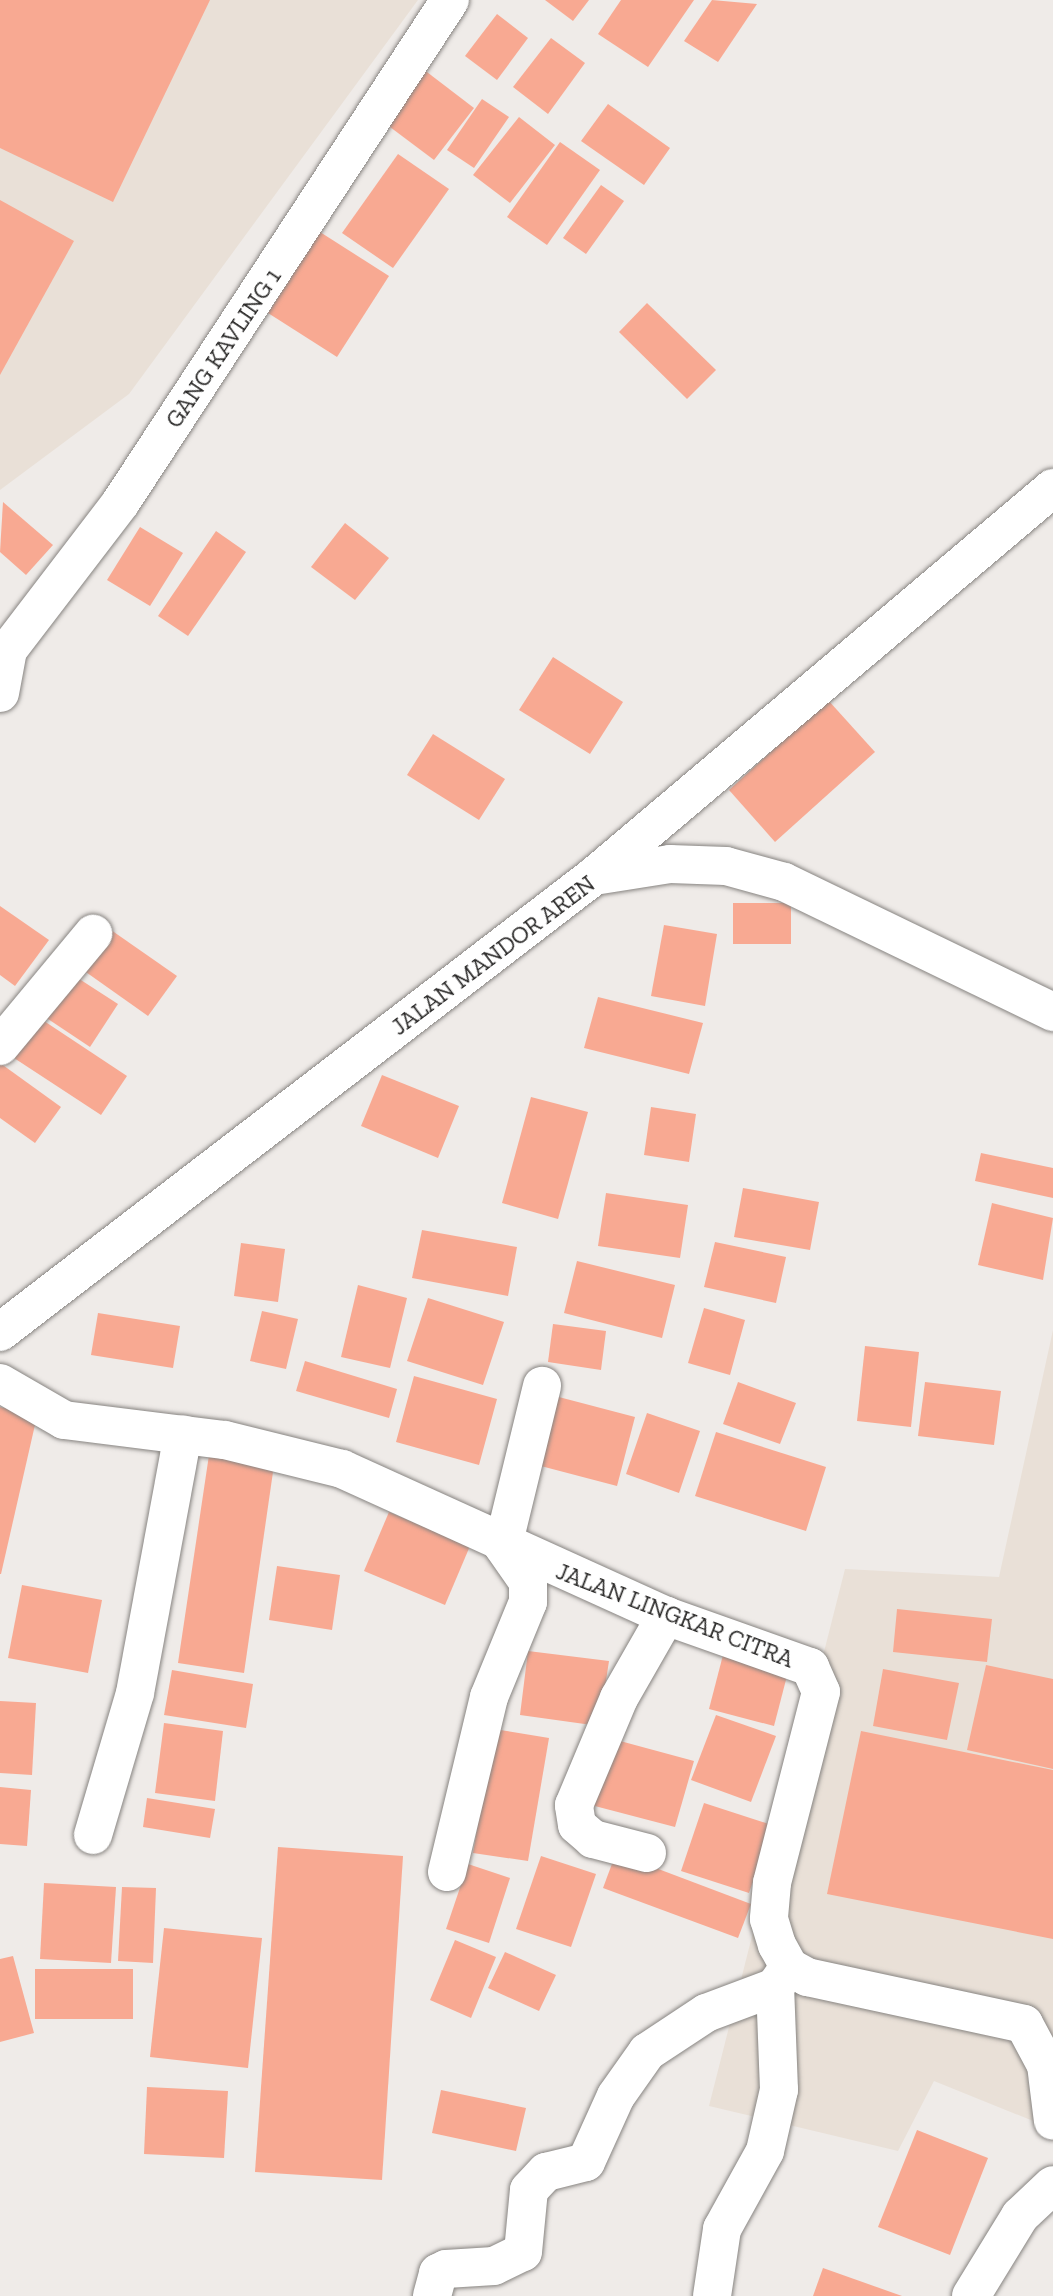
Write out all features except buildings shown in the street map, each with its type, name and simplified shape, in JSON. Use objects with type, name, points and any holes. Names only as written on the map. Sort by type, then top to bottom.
[{"type":"street","name":"GANG KAVLING 1","points":[[0,693],[8,650],[121,502],[450,0]]},
{"type":"street","points":[[594,876],[1053,488]]},
{"type":"street","name":"JALAN MANDOR AREN","points":[[0,1332],[594,876],[670,864],[726,866],[784,882],[1053,1012]]},
{"type":"street","points":[[0,1046],[93,934]]},
{"type":"street","name":"JALAN LINGKAR CITRA","points":[[0,1383],[64,1420],[183,1434],[342,1469],[503,1546],[666,1616],[810,1667],[821,1682],[772,1883],[769,1919],[782,1977]]},
{"type":"street","points":[[447,1872],[489,1697],[528,1602],[528,1582],[503,1546],[542,1386]]},
{"type":"street","points":[[93,1835],[135,1693],[183,1434]]},
{"type":"street","points":[[646,1853],[593,1839],[578,1825],[574,1805],[620,1698],[666,1616]]},
{"type":"street","points":[[712,2296],[722,2229],[765,2151],[779,2090],[782,1977]]},
{"type":"street","points":[[432,2296],[438,2273],[446,2269],[494,2266],[523,2252],[529,2190],[546,2172],[586,2162],[616,2095],[646,2052],[706,2013],[782,1977],[807,1977],[1024,2024],[1046,2065],[1053,2121]]},
{"type":"street","points":[[971,2296],[1020,2216],[1053,2185]]},
{"type":"shaded area","points":[[0,0],[418,0],[129,394],[0,490]]},
{"type":"shaded area","points":[[1053,1330],[1053,2129],[934,2081],[898,2151],[709,2106],[845,1569],[999,1577]]}]
